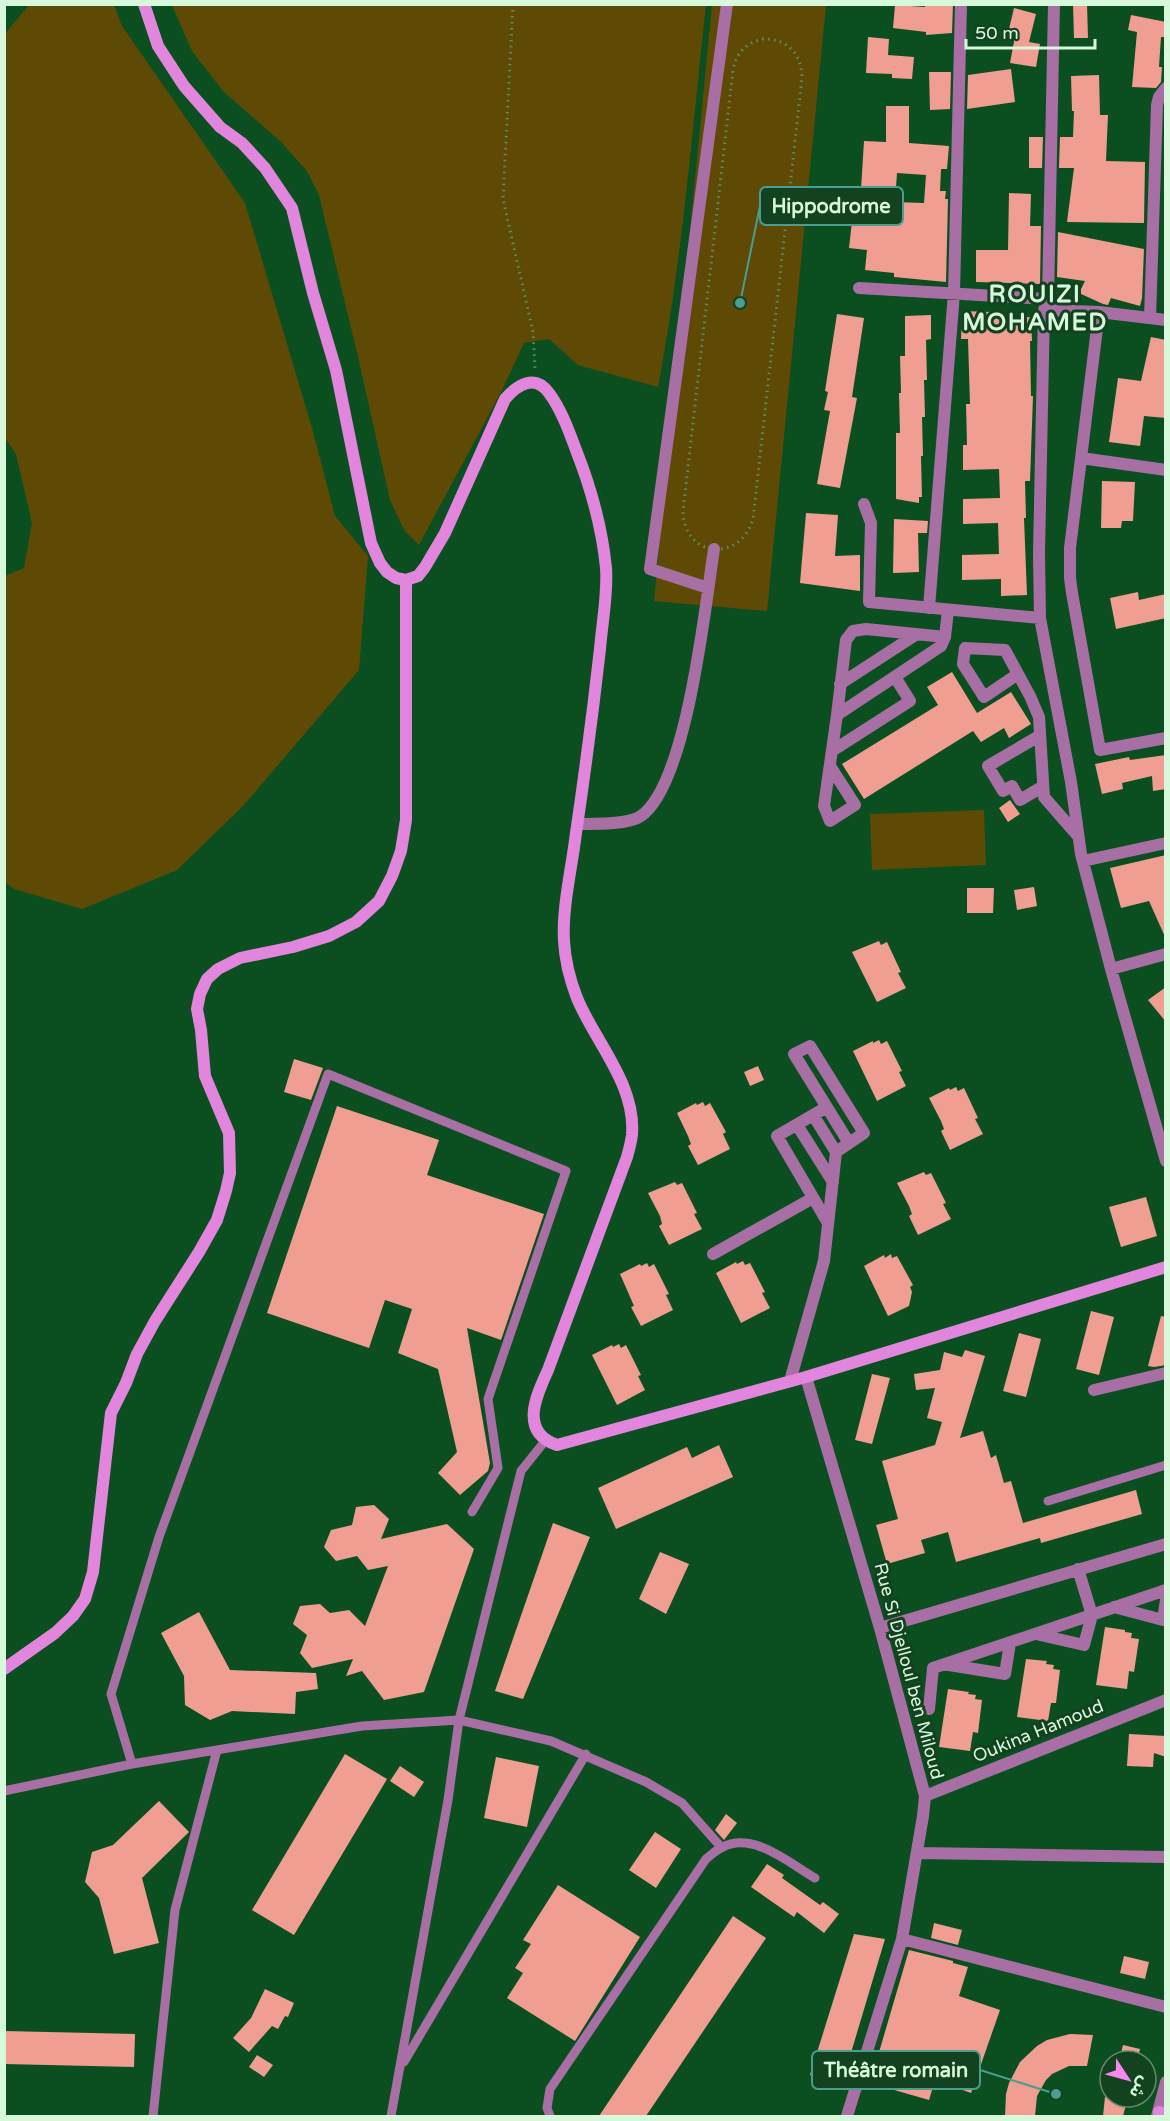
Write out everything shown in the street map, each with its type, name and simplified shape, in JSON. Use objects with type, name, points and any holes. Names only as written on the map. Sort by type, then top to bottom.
[{"type":"main road","points":[[144,4],[158,46],[184,86],[220,127],[242,143],[265,168],[292,208],[313,293],[336,370],[371,543],[387,572],[396,578],[406,580],[417,576],[425,567],[444,533],[505,399],[514,388],[526,382],[545,387],[571,435],[585,471],[600,526],[606,570],[605,595],[591,731],[567,902],[564,940],[569,973],[578,1000],[625,1092],[632,1135],[623,1168],[548,1370],[535,1399],[533,1416],[545,1441],[557,1445],[806,1377],[1166,1267]]},
{"type":"main road","points":[[4,1669],[55,1633],[73,1616],[84,1599],[93,1572],[111,1413],[137,1354],[155,1321],[200,1252],[217,1220],[226,1191],[230,1173],[229,1133],[205,1076],[197,1009],[200,994],[207,979],[218,969],[240,958],[293,947],[329,936],[356,922],[379,901],[395,868],[401,851],[406,820],[406,580]]},
{"type":"street","points":[[708,588],[650,569],[727,4]]},
{"type":"street","points":[[929,608],[954,293],[961,4]]},
{"type":"street","points":[[1054,4],[1039,553],[1040,618],[1071,782],[1083,861],[1110,969],[1162,1134],[1166,1161]]},
{"type":"street","points":[[1150,318],[1157,105],[1166,88]]},
{"type":"street","points":[[859,288],[954,293],[1166,320]]},
{"type":"street","points":[[1099,312],[1070,548],[1070,578],[1100,750],[1166,738]]},
{"type":"street","points":[[1081,458],[1166,470]]},
{"type":"street","points":[[864,504],[871,523],[869,602],[1040,618]]},
{"type":"street","points":[[578,824],[600,824],[639,818],[653,806],[676,753],[686,716],[714,549]]},
{"type":"street","points":[[837,715],[941,646],[945,637],[948,610]]},
{"type":"street","points":[[830,766],[846,640],[853,631],[866,629],[945,637]]},
{"type":"street","points":[[840,684],[917,634]]},
{"type":"street","points":[[1018,674],[984,697],[963,664],[965,648],[1005,650],[1030,696],[1038,717],[1044,797],[1079,837]]},
{"type":"street","points":[[832,751],[910,701],[895,677]]},
{"type":"street","points":[[1040,736],[988,766],[1003,791],[1012,786],[1020,800],[1042,787]]},
{"type":"street","points":[[1083,861],[1166,843]]},
{"type":"street","points":[[1110,969],[1166,954]]},
{"type":"street","points":[[836,1152],[864,1134],[810,1046],[794,1054],[849,1143]]},
{"type":"street","points":[[827,1107],[777,1136],[828,1223]]},
{"type":"street","points":[[790,1381],[824,1261],[836,1152],[813,1115]]},
{"type":"street","points":[[797,1125],[832,1182]]},
{"type":"street","points":[[713,1254],[813,1198]]},
{"type":"street","points":[[1094,1390],[1166,1373]]},
{"type":"street","name":"Rue Si Djelloul ben Miloud","points":[[806,1377],[880,1628],[924,1796],[902,1939],[847,2116]]},
{"type":"street","points":[[880,1628],[1166,1544]]},
{"type":"street","points":[[1035,1634],[1084,1645],[1092,1615],[1078,1569]]},
{"type":"street","points":[[929,1709],[933,1668],[1166,1590]]},
{"type":"street","points":[[1114,1607],[1163,1620],[1166,1600]]},
{"type":"street","points":[[945,1664],[1005,1674],[1010,1642]]},
{"type":"street","name":"Oukina Hamoud","points":[[924,1796],[1166,1700]]},
{"type":"street","points":[[917,1853],[1166,1857]]},
{"type":"street","points":[[902,1939],[1166,2007]]},
{"type":"street","points":[[1161,2114],[1166,2082]]},
{"type":"lane","points":[[132,1764],[111,1694],[159,1537],[328,1074],[566,1171],[488,1399],[498,1468],[472,1512]]},
{"type":"lane","points":[[391,2116],[448,1800],[459,1720],[521,1471],[545,1441]]},
{"type":"lane","points":[[1048,1501],[1166,1465]]},
{"type":"lane","points":[[4,1791],[132,1764],[362,1726],[459,1720],[551,1741],[586,1754],[646,1782],[674,1798],[689,1810],[722,1847]]},
{"type":"lane","points":[[153,2116],[175,1910],[217,1750]]},
{"type":"lane","points":[[400,2068],[586,1754]]},
{"type":"lane","points":[[550,2116],[547,2108],[550,2089],[706,1859],[722,1847],[735,1843],[749,1843],[763,1847],[815,1878]]},
{"type":"path","points":[[513,4],[503,199],[532,332],[536,383]]},
{"type":"path","points":[[771,39],[789,45],[795,52],[800,60],[802,78],[753,519],[743,539],[729,548],[714,549],[693,540],[685,527],[683,511],[733,70],[735,61],[745,46],[753,41],[771,39]]},
{"type":"shaded area","points":[[29,5],[114,5],[122,26],[245,203],[312,428],[335,516],[368,556],[359,670],[243,806],[177,870],[82,909],[14,889],[5,882],[5,576],[24,568],[32,523],[16,454],[5,438],[4,35]]},
{"type":"shaded area","points":[[172,5],[706,5],[674,292],[658,387],[578,365],[549,339],[524,343],[502,390],[419,545],[404,530],[390,500],[319,195],[307,171],[280,141],[223,91],[192,51]]},
{"type":"shaded area","points":[[712,5],[826,5],[767,611],[654,601]]},
{"type":"shaded area","points":[[984,810],[986,865],[872,870],[870,814]]},
{"type":"building","points":[[925,4],[953,4],[952,33],[926,35],[926,32],[893,28],[895,5],[925,7]]},
{"type":"building","points":[[1073,4],[1087,4],[1088,38],[1074,38]]},
{"type":"building","points":[[1014,8],[1036,14],[1029,42],[1040,44],[1036,67],[1010,63],[1016,31],[1009,29]]},
{"type":"building","points":[[1131,15],[1166,22],[1164,37],[1161,37],[1159,67],[1162,67],[1161,82],[1156,88],[1132,87],[1137,32],[1128,30]]},
{"type":"building","points":[[868,37],[889,39],[888,55],[914,57],[912,79],[892,78],[892,74],[866,73]]},
{"type":"building","points":[[1011,69],[1015,102],[967,109],[968,75]]},
{"type":"building","points":[[929,72],[951,72],[950,109],[930,110]]},
{"type":"building","points":[[1099,75],[1100,115],[1108,115],[1106,161],[1145,162],[1144,223],[1067,222],[1074,168],[1059,168],[1060,137],[1073,137],[1074,111],[1072,111],[1071,76]]},
{"type":"building","points":[[886,106],[909,106],[909,143],[949,146],[947,169],[941,169],[940,191],[946,191],[945,199],[948,199],[946,282],[894,277],[894,273],[865,270],[867,250],[849,248],[854,204],[860,205],[864,141],[886,142]],"holes":[[[897,173],[926,175],[924,203],[895,202]]]},
{"type":"building","points":[[1029,137],[1043,137],[1042,168],[1029,168]]},
{"type":"building","points":[[1009,193],[1031,194],[1030,226],[1041,226],[1040,284],[976,282],[976,250],[1008,250]]},
{"type":"building","points":[[1058,232],[1144,249],[1140,306],[1111,298],[1108,305],[1103,304],[1079,293],[1085,281],[1057,277]]},
{"type":"building","points":[[962,311],[992,312],[992,318],[1031,317],[1031,396],[1033,396],[1030,481],[1025,481],[1026,518],[1024,518],[1027,595],[1001,596],[1001,579],[962,580],[962,555],[999,554],[998,523],[963,524],[963,499],[1000,498],[999,469],[963,470],[963,445],[967,445],[966,404],[970,404],[968,339],[961,339]]},
{"type":"building","points":[[837,314],[864,318],[852,397],[857,398],[840,488],[817,484],[830,411],[824,410],[828,392],[825,391]]},
{"type":"building","points":[[931,315],[931,339],[926,340],[927,380],[924,380],[925,417],[922,417],[923,456],[921,456],[922,497],[919,497],[919,503],[896,499],[896,433],[900,433],[900,356],[905,356],[905,316]]},
{"type":"building","points":[[1151,337],[1166,340],[1166,418],[1144,416],[1140,446],[1109,442],[1118,378],[1141,381]]},
{"type":"building","points":[[1102,481],[1135,482],[1133,521],[1122,521],[1121,528],[1101,528]]},
{"type":"building","points":[[806,513],[838,515],[835,556],[860,555],[860,591],[800,583]]},
{"type":"building","points":[[894,519],[928,521],[927,533],[918,533],[919,572],[893,573]]},
{"type":"building","points":[[1138,592],[1139,600],[1166,594],[1166,618],[1116,629],[1110,598]]},
{"type":"building","points":[[952,672],[977,713],[1011,692],[1031,724],[1009,738],[1004,728],[981,742],[973,731],[864,799],[842,764],[938,705],[927,687]]},
{"type":"building","points":[[1166,755],[1166,789],[1153,791],[1152,776],[1122,783],[1123,789],[1102,794],[1095,764],[1129,757],[1130,760]]},
{"type":"building","points":[[1010,800],[1020,814],[1008,822],[999,808]]},
{"type":"building","points":[[1166,855],[1166,939],[1149,901],[1121,908],[1110,868]]},
{"type":"building","points":[[1034,887],[1037,906],[1017,910],[1014,890]]},
{"type":"building","points":[[967,888],[994,888],[993,913],[967,913]]},
{"type":"building","points":[[879,941],[881,945],[887,942],[906,988],[877,1002],[852,952]]},
{"type":"building","points":[[1166,987],[1166,1022],[1148,1000]]},
{"type":"building","points":[[879,1040],[881,1044],[887,1041],[902,1071],[899,1072],[906,1086],[877,1101],[853,1051]]},
{"type":"building","points":[[294,1059],[323,1068],[311,1100],[284,1092]]},
{"type":"building","points":[[758,1066],[764,1080],[750,1086],[744,1072]]},
{"type":"building","points":[[956,1087],[958,1091],[964,1088],[983,1134],[950,1150],[941,1131],[944,1129],[941,1121],[929,1098]]},
{"type":"building","points":[[703,1102],[705,1106],[710,1103],[726,1132],[723,1134],[730,1149],[698,1165],[688,1146],[691,1144],[677,1113],[696,1103],[697,1105]]},
{"type":"building","points":[[337,1106],[439,1140],[427,1175],[544,1214],[501,1340],[467,1328],[490,1463],[488,1471],[460,1495],[438,1473],[457,1452],[438,1369],[398,1353],[412,1309],[385,1300],[369,1348],[267,1313]]},
{"type":"building","points":[[924,1172],[926,1175],[931,1173],[951,1219],[918,1235],[909,1216],[912,1214],[909,1206],[897,1183]]},
{"type":"building","points":[[675,1182],[677,1185],[682,1183],[702,1229],[669,1245],[659,1226],[662,1224],[660,1216],[648,1193]]},
{"type":"building","points":[[1146,1197],[1157,1236],[1121,1247],[1109,1207]]},
{"type":"building","points":[[891,1254],[892,1258],[897,1256],[913,1285],[910,1287],[912,1292],[909,1306],[888,1316],[864,1266],[884,1255],[885,1258]]},
{"type":"building","points":[[743,1261],[745,1265],[750,1263],[765,1292],[762,1293],[770,1308],[741,1323],[716,1273],[736,1262],[737,1264]]},
{"type":"building","points":[[647,1263],[649,1267],[654,1264],[669,1294],[666,1295],[673,1310],[641,1326],[631,1307],[634,1306],[620,1274]]},
{"type":"building","points":[[1091,1311],[1114,1317],[1099,1375],[1076,1369]]},
{"type":"building","points":[[1161,1316],[1166,1317],[1166,1365],[1148,1366]]},
{"type":"building","points":[[1019,1333],[1041,1339],[1026,1397],[1003,1391]]},
{"type":"building","points":[[619,1344],[621,1348],[626,1345],[641,1375],[638,1376],[645,1390],[617,1405],[592,1355]]},
{"type":"building","points":[[965,1350],[985,1356],[960,1438],[983,1431],[991,1458],[996,1455],[1004,1483],[1011,1481],[1023,1523],[1136,1490],[1142,1514],[1041,1543],[1040,1538],[956,1562],[948,1532],[921,1540],[925,1553],[887,1564],[876,1525],[898,1519],[882,1461],[935,1445],[942,1422],[927,1418],[935,1388],[916,1390],[914,1374],[940,1370],[944,1352],[962,1357]]},
{"type":"building","points":[[872,1374],[890,1378],[872,1444],[855,1440]]},
{"type":"building","points":[[719,1445],[733,1477],[616,1529],[598,1488],[687,1447],[692,1458]]},
{"type":"building","points":[[374,1505],[389,1519],[381,1539],[447,1524],[474,1549],[424,1692],[384,1700],[362,1671],[346,1676],[353,1659],[312,1668],[300,1653],[307,1635],[293,1624],[300,1606],[320,1604],[330,1613],[349,1610],[365,1626],[388,1566],[368,1570],[357,1556],[336,1561],[324,1547],[331,1530],[352,1525],[356,1507]]},
{"type":"building","points":[[553,1523],[590,1537],[523,1699],[495,1691]]},
{"type":"building","points":[[660,1552],[689,1564],[666,1614],[639,1599]]},
{"type":"building","points":[[199,1612],[230,1670],[316,1673],[318,1689],[296,1692],[295,1714],[232,1711],[210,1720],[185,1705],[184,1676],[161,1633]]},
{"type":"building","points":[[1105,1627],[1125,1630],[1125,1632],[1132,1633],[1131,1638],[1139,1639],[1134,1672],[1129,1671],[1127,1689],[1096,1685]]},
{"type":"building","points":[[1026,1659],[1047,1661],[1046,1664],[1054,1665],[1053,1669],[1060,1670],[1056,1703],[1051,1703],[1048,1721],[1017,1717]]},
{"type":"building","points":[[948,1689],[969,1692],[968,1694],[976,1695],[975,1699],[982,1700],[978,1733],[973,1732],[970,1751],[939,1747]]},
{"type":"building","points":[[1129,1734],[1166,1736],[1166,1757],[1154,1753],[1153,1767],[1127,1766]]},
{"type":"building","points":[[345,1754],[387,1779],[294,1935],[252,1910]]},
{"type":"building","points":[[496,1757],[539,1766],[527,1827],[484,1818]]},
{"type":"building","points":[[400,1766],[424,1782],[414,1797],[390,1781]]},
{"type":"building","points":[[159,1801],[189,1832],[142,1878],[159,1943],[114,1954],[99,1898],[85,1882],[92,1852],[113,1845]]},
{"type":"building","points":[[726,1814],[737,1823],[724,1840],[715,1830]]},
{"type":"building","points":[[655,1832],[681,1849],[656,1888],[629,1870]]},
{"type":"building","points":[[767,1864],[784,1875],[782,1878],[820,1905],[823,1902],[839,1914],[824,1933],[797,1912],[794,1917],[751,1887]]},
{"type":"building","points":[[558,1885],[640,1937],[575,2041],[507,1998],[523,1973],[515,1968],[531,1944],[523,1940]]},
{"type":"building","points":[[733,1916],[766,1938],[646,2116],[599,2116]]},
{"type":"building","points":[[934,1923],[962,1930],[958,1945],[931,1938]]},
{"type":"building","points":[[854,1934],[885,1939],[842,2083],[810,2075]]},
{"type":"building","points":[[909,1950],[968,1967],[959,1996],[1000,2010],[971,2093],[935,2080],[929,2100],[870,2083]]},
{"type":"building","points":[[1124,1956],[1149,1962],[1145,1979],[1120,1973]]},
{"type":"building","points":[[265,1989],[294,2003],[288,2017],[285,2016],[278,2029],[272,2026],[249,2052],[233,2038],[251,2018]]},
{"type":"building","points":[[4,2031],[135,2034],[134,2067],[4,2064]]},
{"type":"building","points":[[1070,2034],[1093,2035],[1087,2066],[1069,2066],[1052,2074],[1037,2096],[1035,2116],[1005,2116],[1009,2083],[1020,2062],[1047,2040]]},
{"type":"building","points":[[1123,2045],[1140,2049],[1122,2049]]},
{"type":"building","points":[[257,2055],[273,2065],[264,2077],[249,2067]]},
{"type":"building","points":[[1104,2109],[1125,2109],[1123,2116],[1103,2116]]},
{"type":"place","name":"Hippodrome","points":[[740,303]]},
{"type":"place","name":"Théâtre romain","points":[[1056,2094]]},
{"type":"district","name":"ROUIZI MOHAMED","points":[[1035,308]]}]
